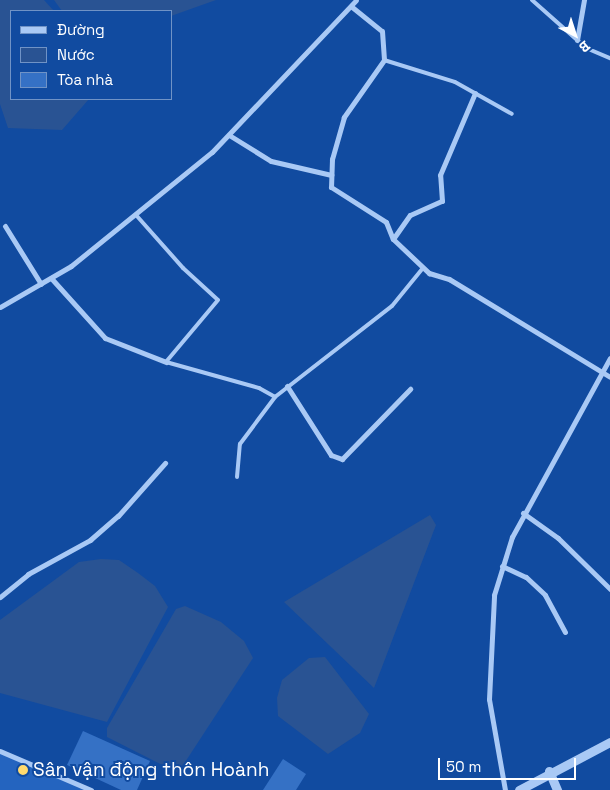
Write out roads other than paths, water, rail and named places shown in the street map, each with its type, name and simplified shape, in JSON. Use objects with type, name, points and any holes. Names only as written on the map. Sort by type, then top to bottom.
[{"type":"street","points":[[0,307],[51,278],[136,215],[229,135],[352,7],[356,0]]},
{"type":"street","points":[[578,40],[584,0]]},
{"type":"street","points":[[352,7],[382,31],[384,60],[344,117],[331,175],[331,187],[337,195],[386,222],[393,239],[422,268],[449,279],[600,375],[610,377]]},
{"type":"street","points":[[393,239],[410,215],[442,201],[440,175],[475,93]]},
{"type":"street","points":[[229,135],[271,161],[331,175]]},
{"type":"street","points":[[5,226],[41,284]]},
{"type":"street","points":[[51,278],[105,338],[166,362]]},
{"type":"street","points":[[505,790],[489,699],[494,595],[502,566],[523,513],[610,358]]},
{"type":"street","points":[[288,386],[330,455],[342,459],[410,389]]},
{"type":"street","points":[[0,597],[28,574],[90,540],[118,516],[165,463]]},
{"type":"street","points":[[523,513],[558,538],[610,589]]},
{"type":"street","points":[[502,566],[526,577],[545,595],[565,632]]},
{"type":"street","points":[[519,790],[549,772],[610,742]]},
{"type":"street","points":[[0,751],[90,790]]},
{"type":"street","points":[[549,772],[557,790]]},
{"type":"lane","points":[[532,0],[578,40],[610,58]]},
{"type":"lane","points":[[384,60],[455,82],[512,114]]},
{"type":"lane","points":[[136,215],[182,268],[218,300],[166,362],[259,388],[275,397]]},
{"type":"lane","points":[[237,478],[240,444],[275,397],[392,306],[422,268]]},
{"type":"water","points":[[0,0],[44,0],[53,10],[10,10],[10,100],[88,100],[62,130],[8,128],[0,104]]},
{"type":"water","points":[[54,0],[216,0],[172,16],[172,10],[61,10]]},
{"type":"water","points":[[430,515],[436,525],[374,688],[284,602]]},
{"type":"water","points":[[101,559],[119,560],[138,573],[155,586],[168,607],[107,722],[0,693],[0,620],[79,562]]},
{"type":"water","points":[[185,606],[221,622],[244,641],[253,658],[178,773],[107,737],[107,728],[176,609]]},
{"type":"water","points":[[325,657],[369,714],[360,733],[328,754],[278,716],[277,698],[282,680],[309,658]]},
{"type":"place","name":"Sân vận động thôn Hoành","points":[[23,770]]}]
